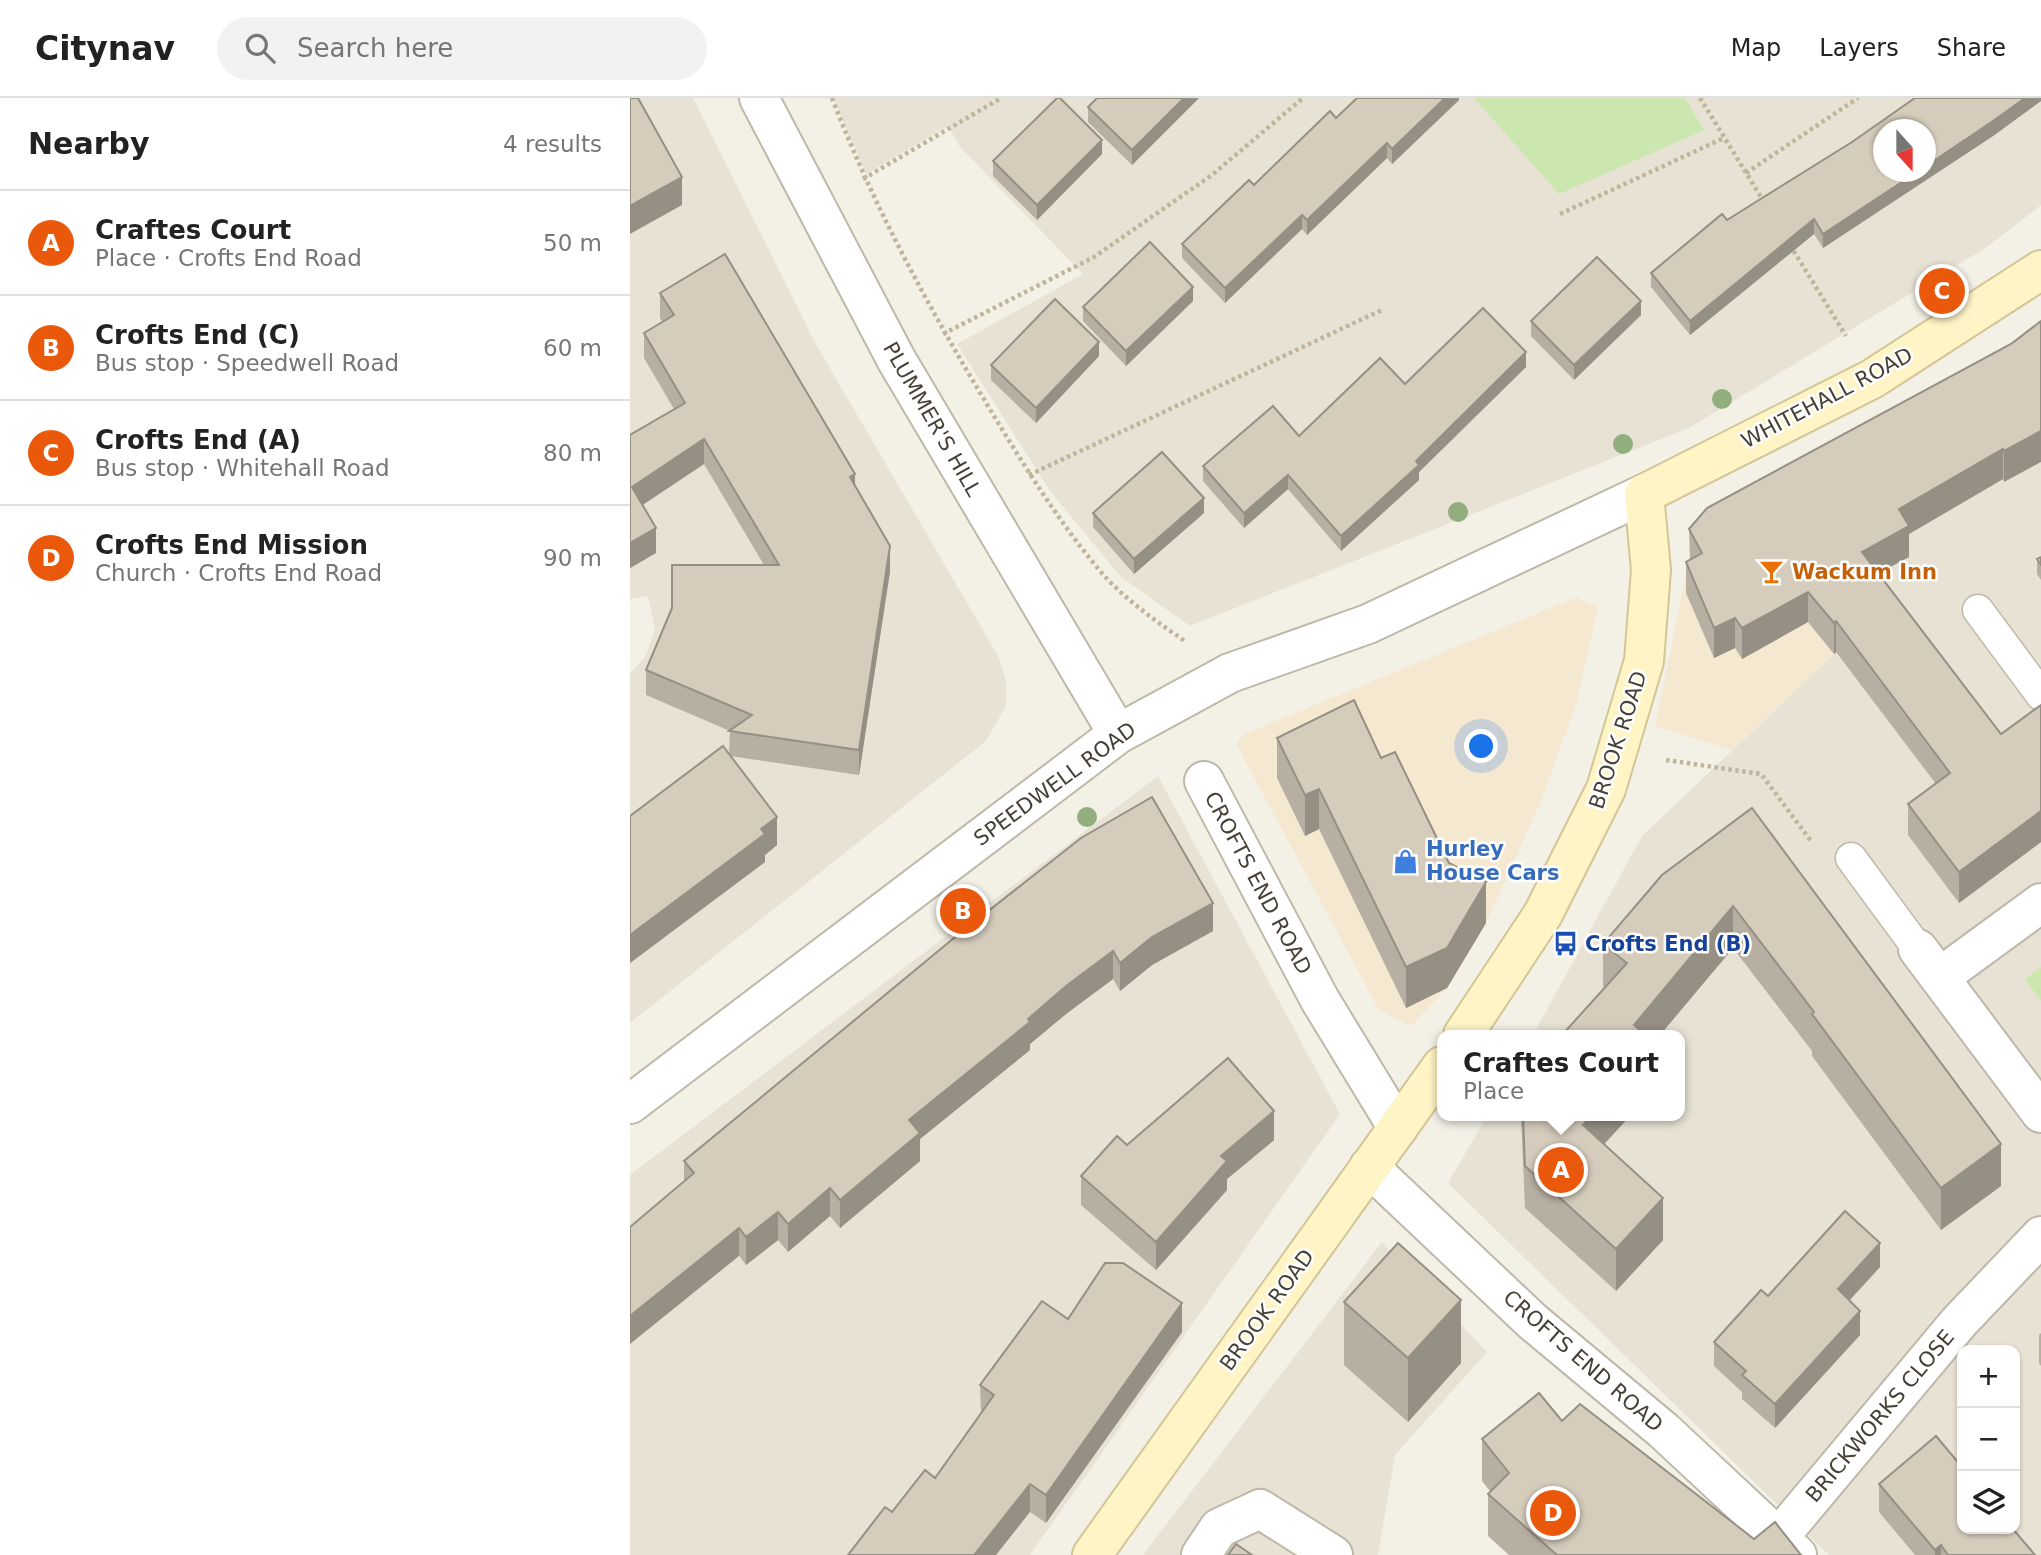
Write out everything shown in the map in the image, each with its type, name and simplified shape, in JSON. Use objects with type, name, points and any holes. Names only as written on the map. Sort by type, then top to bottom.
[{"type":"main road","name":"WHITEHALL ROAD","points":[[1644,494],[1872,379],[2041,270]]},
{"type":"main road","name":"BROOK ROAD","points":[[1466,1030],[1543,914],[1584,837],[1606,789],[1618,753],[1644,662],[1651,570],[1644,494]]},
{"type":"main road","name":"BROOK ROAD","points":[[1092,1555],[1437,1073]]},
{"type":"street","name":"PLUMMER'S HILL","points":[[759,98],[896,359],[1118,734]]},
{"type":"street","name":"SPEEDWELL ROAD","points":[[630,1104],[1118,734],[1230,673],[1368,624],[1644,494]]},
{"type":"street","name":"CROFTS END ROAD","points":[[1204,781],[1320,1000],[1398,1128]]},
{"type":"street","points":[[2041,903],[1929,963],[2041,1114]]},
{"type":"street","name":"CROFTS END ROAD","points":[[1369,1167],[1532,1321],[1664,1431],[1788,1546]]},
{"type":"street","name":"BRICKWORKS CLOSE","points":[[1788,1546],[1959,1322],[2041,1236]]},
{"type":"street","points":[[1201,1555],[1219,1528],[1261,1509],[1334,1555]]},
{"type":"lane","points":[[1978,610],[2041,695]]},
{"type":"lane","points":[[1851,858],[1929,963]]},
{"type":"path","points":[[832,98],[863,179],[944,333],[1029,475],[1101,572],[1153,620],[1230,673]]},
{"type":"path","points":[[815,208],[1001,98]]},
{"type":"path","points":[[896,359],[1094,257],[1212,175],[1303,98]]},
{"type":"path","points":[[1700,98],[1767,208]]},
{"type":"path","points":[[1746,173],[1858,98]]},
{"type":"path","points":[[1560,214],[1724,138]]},
{"type":"path","points":[[1788,242],[1872,379]]},
{"type":"path","points":[[1029,475],[1384,309]]},
{"type":"path","points":[[1618,753],[1761,774],[1834,872],[1851,858]]},
{"type":"shaded area","points":[[630,98],[693,98],[814,341],[998,656],[1006,681],[1006,706],[986,741],[630,1023],[630,674],[646,655],[655,630],[648,596],[630,599]]},
{"type":"shaded area","points":[[833,98],[2041,98],[2041,205],[1987,247],[1689,428],[1190,626],[1121,577],[1050,491],[957,344],[1083,274],[960,147],[948,126],[866,174]]},
{"type":"shaded area","points":[[2041,334],[2041,1555],[1829,1555],[1448,1183],[1484,1121],[1685,1121],[1685,1030],[1536,1030],[1642,836],[1834,654],[1876,619],[1857,586]]},
{"type":"shaded area","points":[[1707,539],[1876,619],[1834,654],[1732,750],[1655,726],[1689,560]]},
{"type":"shaded area","name":"Hurley House Cars","points":[[1577,597],[1598,607],[1577,701],[1542,799],[1486,923],[1447,988],[1411,1026],[1379,1010],[1236,744],[1242,735]]},
{"type":"shaded area","points":[[1158,776],[1340,1114],[1030,1555],[630,1555],[630,1175]]},
{"type":"shaded area","points":[[1382,1242],[1487,1352],[1395,1455],[1378,1555],[1143,1555]]},
{"type":"green space","points":[[1474,98],[1685,98],[1704,130],[1559,194]]},
{"type":"green space","points":[[2041,967],[2041,1001],[2025,979]]},
{"type":"building","points":[[630,98],[638,98],[682,177],[630,206]]},
{"type":"building","points":[[1057,98],[1102,140],[1037,205],[993,161]]},
{"type":"building","points":[[1097,98],[1184,98],[1132,150],[1088,107]]},
{"type":"building","points":[[1357,98],[1445,98],[1392,149],[1387,143],[1307,220],[1302,215],[1225,288],[1182,244],[1249,180],[1254,185],[1330,111],[1336,118]]},
{"type":"building","points":[[1915,98],[2025,98],[1936,159],[1936,119],[1885,119]]},
{"type":"building","points":[[1873,127],[1873,182],[1902,182],[1823,234],[1814,219],[1690,321],[1651,273],[1722,214],[1727,220]]},
{"type":"building","points":[[1150,242],[1193,287],[1126,351],[1083,307]]},
{"type":"building","points":[[725,254],[855,474],[850,477],[890,546],[859,750],[729,731],[752,715],[646,670],[672,608],[672,565],[779,565],[704,439],[632,487],[656,528],[630,543],[630,435],[685,403],[644,333],[674,315],[660,293]]},
{"type":"building","points":[[1597,257],[1641,301],[1574,365],[1531,321]]},
{"type":"building","points":[[1055,299],[1099,342],[1036,408],[991,365]]},
{"type":"building","points":[[1483,308],[1526,352],[1416,461],[1419,465],[1341,536],[1288,475],[1244,513],[1203,466],[1273,406],[1299,436],[1380,358],[1405,384]]},
{"type":"building","points":[[2041,321],[2041,431],[2004,451],[2003,449],[1899,509],[1909,526],[1862,552],[2001,734],[2041,705],[2041,811],[1959,872],[1908,804],[1950,773],[1836,621],[1834,623],[1808,592],[1742,628],[1735,618],[1714,628],[1686,562],[1702,553],[1689,529],[1707,508],[2011,344]]},
{"type":"building","points":[[1162,452],[1204,498],[1134,559],[1093,513]]},
{"type":"building","points":[[1354,700],[1381,758],[1395,752],[1449,863],[1486,882],[1447,948],[1406,967],[1319,789],[1305,795],[1277,738]]},
{"type":"building","points":[[723,746],[777,817],[761,829],[765,834],[630,935],[630,816]]},
{"type":"building","points":[[1152,797],[1213,903],[1152,937],[1120,963],[1113,951],[1066,986],[1028,1019],[1030,1022],[909,1120],[920,1133],[840,1200],[830,1188],[788,1224],[778,1212],[746,1237],[739,1228],[630,1316],[630,1227],[694,1173],[684,1161],[954,938],[1081,838]]},
{"type":"building","points":[[1752,808],[2001,1144],[1941,1188],[1812,1014],[1814,1012],[1733,906],[1634,1025],[1640,1030],[1567,1030],[1627,963],[1603,944],[1662,875]]},
{"type":"building","points":[[1228,1058],[1274,1111],[1221,1156],[1227,1161],[1156,1242],[1081,1176],[1117,1136],[1127,1145]]},
{"type":"building","points":[[1523,1121],[1587,1121],[1583,1125],[1663,1198],[1616,1249],[1525,1166]]},
{"type":"building","points":[[1845,1211],[1880,1243],[1838,1289],[1860,1311],[1775,1404],[1742,1375],[1746,1371],[1714,1342],[1761,1290],[1768,1296]]},
{"type":"building","points":[[1398,1243],[1461,1300],[1408,1358],[1344,1302]]},
{"type":"building","points":[[1105,1263],[1123,1263],[1182,1303],[1046,1495],[1030,1484],[974,1555],[848,1555],[885,1507],[892,1512],[925,1470],[935,1478],[994,1395],[980,1385],[1042,1301],[1068,1319]]},
{"type":"building","points":[[1539,1393],[1562,1421],[1580,1404],[1754,1539],[1775,1522],[1801,1555],[1557,1555],[1488,1494],[1509,1473],[1482,1439]]},
{"type":"building","points":[[1936,1436],[1957,1461],[1957,1534],[2017,1534],[2035,1555],[1948,1555],[1941,1545],[1935,1550],[1879,1484]]},
{"type":"building","points":[[1236,1544],[1252,1555],[1228,1555]]},
{"type":"place","name":"Crofts End (A)","points":[[1942,291]]},
{"type":"place","name":"Wackum Inn","points":[[1772,572]]},
{"type":"place","name":"Hurley House Cars","points":[[1406,861]]},
{"type":"place","name":"Crofts End (C)","points":[[963,911]]},
{"type":"place","name":"Crofts End (B)","points":[[1565,944]]},
{"type":"place","name":"Craftes Court","points":[[1561,1170]]},
{"type":"place","name":"Crofts End Mission","points":[[1553,1513]]}]
